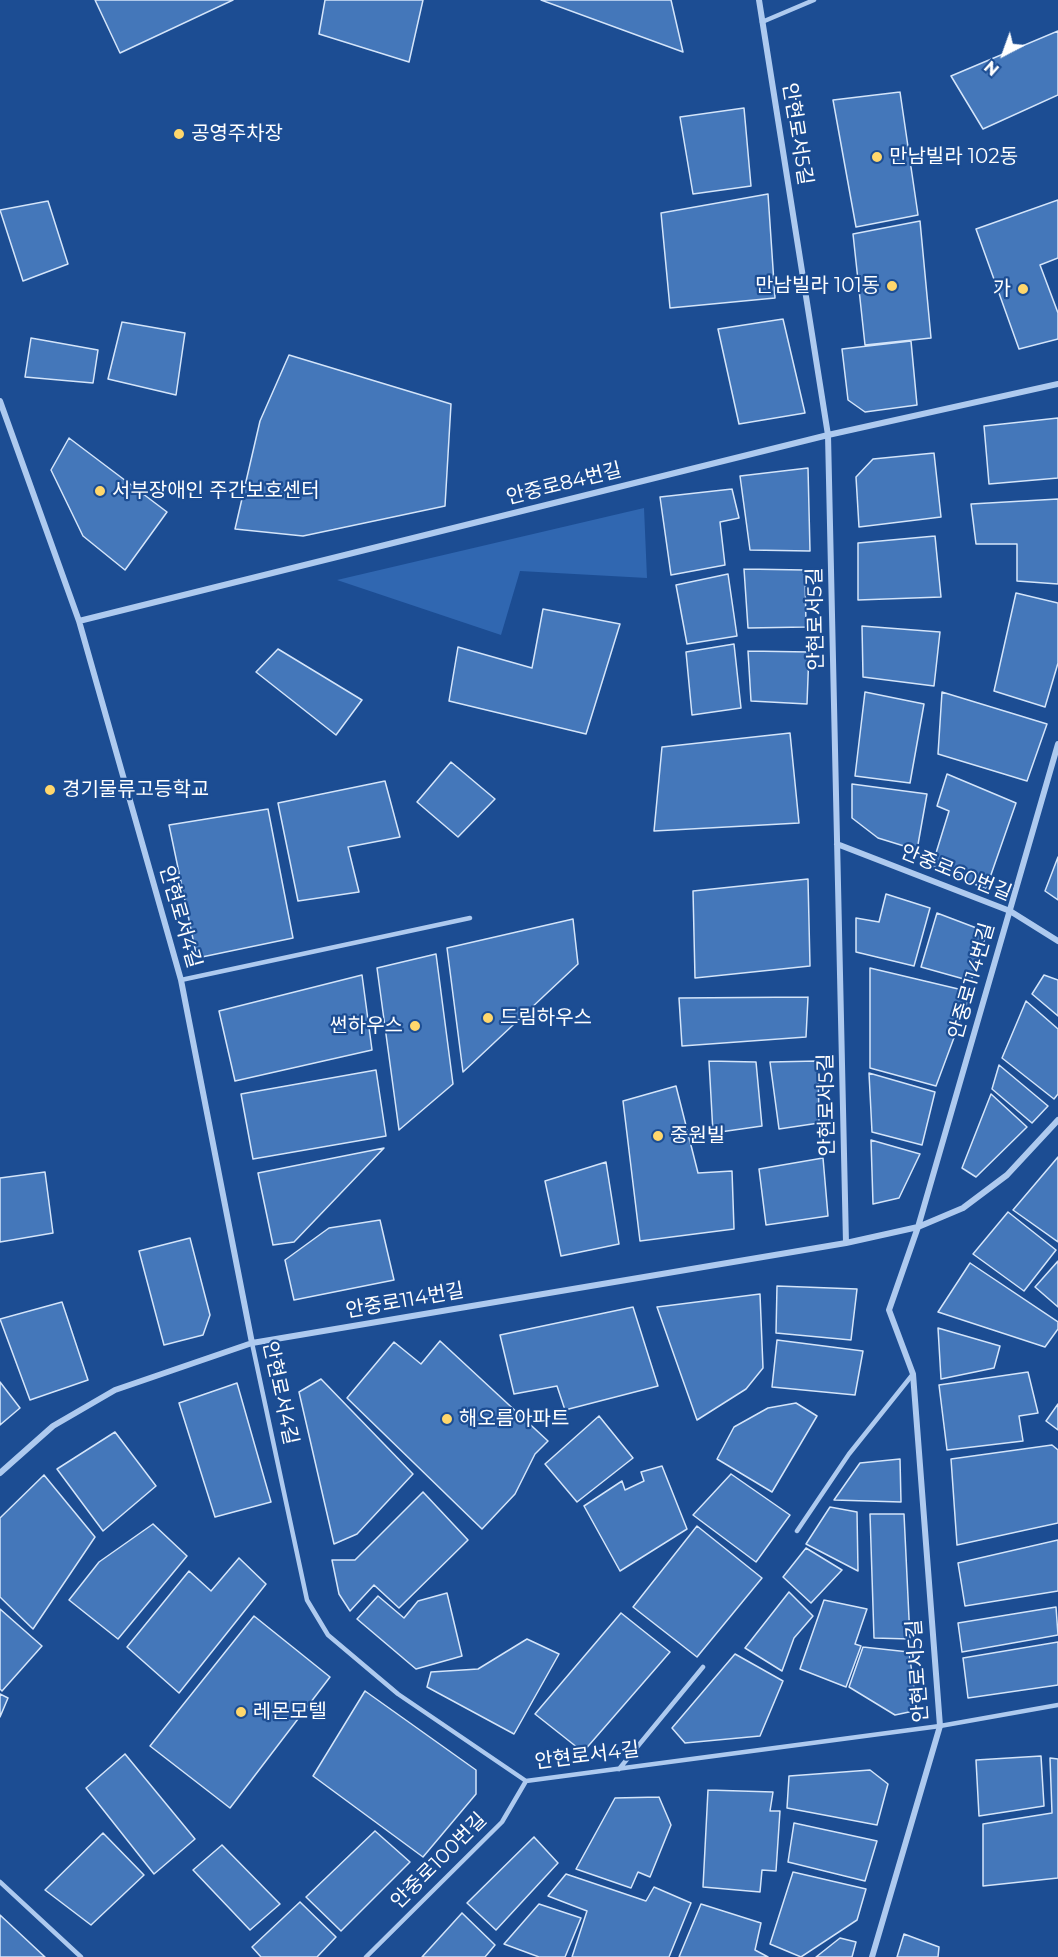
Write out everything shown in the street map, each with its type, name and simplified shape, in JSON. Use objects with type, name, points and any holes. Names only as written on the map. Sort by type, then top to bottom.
[{"type":"street","name":"안현로서5길","points":[[759,0],[828,435],[846,1243]]},
{"type":"street","name":"안중로84번길","points":[[79,621],[828,435],[1058,384]]},
{"type":"street","name":"안현로서4길","points":[[0,401],[79,621],[181,980],[252,1343]]},
{"type":"street","name":"안중로114번길","points":[[913,1374],[889,1310],[918,1227],[1058,744]]},
{"type":"street","name":"안중로60번길","points":[[837,844],[1010,911],[1058,941]]},
{"type":"street","points":[[918,1227],[963,1208],[1007,1175],[1058,1120]]},
{"type":"street","name":"안중로114번길","points":[[0,1473],[53,1426],[115,1390],[252,1343],[846,1243],[918,1227]]},
{"type":"street","name":"안현로서5길","points":[[872,1957],[940,1726],[913,1374]]},
{"type":"lane","points":[[762,22],[814,0]]},
{"type":"lane","points":[[181,980],[470,918]]},
{"type":"lane","name":"안현로서4길","points":[[252,1343],[307,1600],[328,1635],[398,1694],[526,1781],[940,1726],[1058,1705]]},
{"type":"lane","points":[[797,1531],[849,1454],[913,1374]]},
{"type":"lane","points":[[619,1769],[703,1667]]},
{"type":"lane","name":"안중로100번길","points":[[366,1957],[502,1822],[526,1781]]},
{"type":"lane","points":[[0,1882],[81,1957]]},
{"type":"shaded area","points":[[644,508],[647,578],[520,571],[501,635],[337,580]]},
{"type":"building","points":[[95,0],[233,0],[120,53]]},
{"type":"building","points":[[325,0],[423,0],[409,62],[319,34]]},
{"type":"building","points":[[541,0],[671,0],[683,52]]},
{"type":"building","points":[[1058,31],[1058,95],[983,129],[951,76]]},
{"type":"building","name":"만남빌라 102동","points":[[900,92],[918,215],[856,227],[833,100]]},
{"type":"building","points":[[744,108],[751,186],[693,194],[680,117]]},
{"type":"building","points":[[768,194],[775,298],[670,308],[661,213]]},
{"type":"building","name":"가","points":[[1058,200],[1058,258],[1040,265],[1058,313],[1058,339],[1019,349],[976,229]]},
{"type":"building","points":[[48,201],[68,264],[23,281],[0,210]]},
{"type":"building","name":"만남빌라 101동","points":[[920,221],[931,338],[865,345],[853,234]]},
{"type":"building","points":[[783,319],[805,413],[739,424],[718,329]]},
{"type":"building","points":[[122,322],[185,333],[176,395],[108,379]]},
{"type":"building","points":[[31,338],[98,350],[93,383],[25,377]]},
{"type":"building","points":[[911,341],[917,405],[865,412],[848,400],[842,349]]},
{"type":"building","points":[[289,355],[451,404],[445,506],[303,536],[235,529],[260,421]]},
{"type":"building","points":[[1058,418],[1058,478],[989,484],[984,426]]},
{"type":"building","name":"서부장애인 주간보호센터","points":[[69,438],[167,512],[125,570],[83,536],[51,470]]},
{"type":"building","points":[[934,453],[941,517],[859,527],[856,477],[873,459]]},
{"type":"building","points":[[808,468],[810,551],[750,550],[740,476]]},
{"type":"building","points":[[732,489],[739,518],[720,522],[725,565],[671,575],[660,497]]},
{"type":"building","points":[[1058,499],[1058,584],[1017,581],[1017,544],[976,544],[971,504]]},
{"type":"building","points":[[935,536],[941,597],[858,600],[858,543]]},
{"type":"building","points":[[744,569],[805,570],[806,627],[748,628]]},
{"type":"building","points":[[728,574],[737,636],[687,644],[676,585]]},
{"type":"building","points":[[1016,593],[1058,603],[1058,663],[1045,707],[994,691]]},
{"type":"building","points":[[543,609],[620,624],[586,734],[449,701],[458,647],[532,668]]},
{"type":"building","points":[[862,626],[940,632],[934,686],[863,677]]},
{"type":"building","points":[[734,644],[741,708],[692,715],[686,652]]},
{"type":"building","points":[[278,649],[362,700],[336,735],[256,672]]},
{"type":"building","points":[[748,651],[809,652],[807,704],[751,701]]},
{"type":"building","points":[[865,692],[924,704],[910,783],[855,776]]},
{"type":"building","points":[[942,692],[1047,724],[1027,781],[938,754]]},
{"type":"building","points":[[790,733],[799,823],[654,831],[662,747]]},
{"type":"building","points":[[451,762],[495,799],[458,837],[417,802]]},
{"type":"building","points":[[947,774],[1016,803],[986,889],[932,866],[949,811],[937,806]]},
{"type":"building","points":[[385,781],[400,837],[348,847],[359,892],[298,901],[278,803]]},
{"type":"building","points":[[852,784],[927,794],[917,850],[878,838],[852,818]]},
{"type":"building","points":[[268,809],[293,938],[197,958],[169,825]]},
{"type":"building","points":[[1058,857],[1058,900],[1045,891]]},
{"type":"building","points":[[808,879],[810,966],[695,978],[693,891]]},
{"type":"building","points":[[886,894],[930,908],[914,966],[856,952],[856,918],[879,922]]},
{"type":"building","points":[[937,913],[987,932],[971,981],[921,967]]},
{"type":"building","name":"드림하우스","points":[[573,919],[578,964],[463,1072],[447,948]]},
{"type":"building","name":"썬하우스","points":[[436,954],[453,1084],[399,1130],[377,968]]},
{"type":"building","points":[[870,968],[971,992],[936,1086],[870,1068]]},
{"type":"building","points":[[362,975],[372,1050],[235,1081],[219,1011]]},
{"type":"building","points":[[1044,975],[1058,980],[1058,1016],[1032,994]]},
{"type":"building","points":[[808,997],[806,1037],[682,1046],[679,998]]},
{"type":"building","points":[[1026,1001],[1058,1029],[1058,1094],[1054,1099],[1002,1058]]},
{"type":"building","points":[[709,1061],[756,1062],[762,1126],[713,1133]]},
{"type":"building","points":[[818,1061],[819,1123],[779,1129],[770,1062]]},
{"type":"building","points":[[999,1065],[1048,1106],[1032,1123],[992,1089]]},
{"type":"building","points":[[376,1070],[386,1136],[253,1159],[241,1094]]},
{"type":"building","points":[[869,1073],[935,1092],[922,1145],[872,1132]]},
{"type":"building","name":"중원빌","points":[[676,1086],[698,1173],[732,1171],[734,1229],[640,1241],[623,1101]]},
{"type":"building","points":[[991,1094],[1027,1127],[976,1177],[962,1168]]},
{"type":"building","points":[[871,1140],[920,1154],[899,1198],[873,1204]]},
{"type":"building","points":[[384,1148],[294,1242],[273,1245],[258,1173]]},
{"type":"building","points":[[1058,1157],[1058,1242],[1013,1210]]},
{"type":"building","points":[[823,1158],[828,1216],[766,1225],[759,1169]]},
{"type":"building","points":[[606,1162],[619,1244],[561,1256],[545,1181]]},
{"type":"building","points":[[45,1172],[53,1233],[0,1242],[0,1178]]},
{"type":"building","points":[[1008,1212],[1056,1250],[1024,1291],[973,1254]]},
{"type":"building","points":[[380,1220],[394,1280],[294,1300],[285,1260],[329,1228]]},
{"type":"building","points":[[190,1238],[210,1315],[203,1335],[164,1345],[139,1251]]},
{"type":"building","points":[[1058,1261],[1058,1307],[1035,1287]]},
{"type":"building","points":[[970,1263],[1058,1322],[1058,1329],[1045,1347],[938,1312]]},
{"type":"building","points":[[777,1286],[857,1289],[851,1340],[776,1333]]},
{"type":"building","points":[[760,1294],[763,1368],[746,1389],[697,1420],[657,1307]]},
{"type":"building","points":[[62,1302],[88,1380],[30,1400],[0,1319]]},
{"type":"building","points":[[633,1307],[658,1386],[565,1410],[557,1386],[514,1394],[500,1335]]},
{"type":"building","points":[[938,1328],[1000,1346],[994,1368],[941,1379]]},
{"type":"building","points":[[777,1340],[863,1351],[855,1395],[772,1387]]},
{"type":"building","name":"해오름아파트","points":[[440,1341],[548,1441],[535,1454],[515,1494],[482,1529],[347,1398],[394,1342],[421,1364]]},
{"type":"building","points":[[1028,1372],[1038,1413],[1019,1416],[1023,1441],[947,1450],[939,1385]]},
{"type":"building","points":[[321,1379],[413,1474],[357,1534],[334,1544],[299,1392]]},
{"type":"building","points":[[0,1382],[20,1408],[0,1425]]},
{"type":"building","points":[[237,1383],[271,1502],[215,1517],[179,1403]]},
{"type":"building","points":[[796,1403],[817,1416],[772,1492],[717,1459],[734,1427],[768,1408]]},
{"type":"building","points":[[1058,1404],[1058,1430],[1046,1421]]},
{"type":"building","points":[[599,1416],[633,1458],[577,1502],[545,1464]]},
{"type":"building","points":[[115,1432],[156,1486],[103,1531],[57,1469]]},
{"type":"building","points":[[1052,1445],[1058,1450],[1058,1523],[957,1545],[951,1459]]},
{"type":"building","points":[[900,1459],[901,1502],[834,1500],[860,1463]]},
{"type":"building","points":[[662,1466],[687,1529],[620,1571],[584,1506],[622,1481],[625,1490],[644,1481],[641,1472]]},
{"type":"building","points":[[731,1474],[790,1515],[756,1562],[693,1515]]},
{"type":"building","points":[[44,1475],[95,1537],[33,1629],[0,1597],[0,1518]]},
{"type":"building","points":[[423,1492],[468,1540],[399,1608],[374,1585],[350,1611],[339,1594],[332,1560],[355,1560]]},
{"type":"building","points":[[830,1507],[857,1512],[858,1571],[806,1544]]},
{"type":"building","points":[[870,1514],[904,1514],[910,1639],[874,1638]]},
{"type":"building","points":[[153,1524],[187,1556],[118,1639],[69,1600],[99,1562]]},
{"type":"building","points":[[697,1526],[762,1578],[697,1657],[633,1607]]},
{"type":"building","points":[[1058,1540],[1058,1591],[965,1606],[958,1563]]},
{"type":"building","points":[[806,1548],[842,1570],[811,1603],[783,1577]]},
{"type":"building","points":[[239,1558],[266,1584],[179,1693],[127,1647],[189,1571],[211,1591]]},
{"type":"building","points":[[789,1592],[813,1616],[794,1638],[782,1671],[745,1648]]},
{"type":"building","points":[[447,1593],[462,1656],[416,1669],[357,1619],[378,1596],[404,1618],[418,1601]]},
{"type":"building","points":[[824,1600],[867,1609],[855,1644],[861,1646],[846,1687],[800,1669]]},
{"type":"building","points":[[1056,1607],[1058,1635],[962,1652],[958,1623]]},
{"type":"building","points":[[0,1609],[42,1646],[2,1691],[0,1689]]},
{"type":"building","points":[[621,1613],[670,1652],[583,1752],[535,1714]]},
{"type":"building","name":"레몬모텔","points":[[254,1616],[330,1677],[230,1808],[150,1746]]},
{"type":"building","points":[[527,1639],[559,1654],[514,1734],[427,1687],[431,1672],[478,1669]]},
{"type":"building","points":[[1058,1642],[1058,1685],[968,1698],[963,1658]]},
{"type":"building","points":[[863,1647],[909,1652],[916,1701],[909,1712],[895,1715],[849,1687]]},
{"type":"building","points":[[735,1654],[783,1681],[760,1736],[685,1743],[672,1728]]},
{"type":"building","points":[[365,1691],[476,1770],[476,1794],[423,1857],[313,1776]]},
{"type":"building","points":[[0,1694],[8,1698],[0,1717]]},
{"type":"building","points":[[125,1754],[195,1839],[154,1874],[86,1788]]},
{"type":"building","points":[[1041,1756],[1044,1806],[979,1816],[976,1760]]},
{"type":"building","points":[[1050,1758],[1058,1759],[1058,1878],[983,1886],[983,1824],[1052,1813]]},
{"type":"building","points":[[870,1770],[888,1784],[877,1825],[787,1808],[789,1776]]},
{"type":"building","points":[[708,1790],[773,1792],[770,1811],[780,1811],[776,1871],[762,1870],[760,1892],[703,1887]]},
{"type":"building","points":[[659,1797],[671,1825],[650,1877],[638,1872],[631,1888],[576,1869],[615,1798]]},
{"type":"building","points":[[794,1823],[877,1841],[865,1881],[788,1862]]},
{"type":"building","points":[[375,1831],[410,1862],[341,1931],[306,1897]]},
{"type":"building","points":[[103,1833],[144,1875],[91,1925],[45,1890]]},
{"type":"building","points":[[534,1837],[558,1863],[496,1930],[467,1903]]},
{"type":"building","points":[[222,1845],[280,1904],[250,1930],[193,1870]]},
{"type":"building","points":[[793,1872],[866,1889],[857,1920],[801,1957],[770,1944]]},
{"type":"building","points":[[566,1874],[646,1901],[654,1887],[691,1903],[669,1957],[572,1957],[587,1911],[548,1896]]},
{"type":"building","points":[[300,1902],[336,1937],[317,1957],[261,1957],[252,1947]]},
{"type":"building","points":[[539,1904],[581,1918],[565,1957],[539,1957],[504,1944]]},
{"type":"building","points":[[701,1904],[761,1923],[755,1950],[768,1957],[679,1957]]},
{"type":"building","points":[[462,1913],[495,1945],[485,1957],[422,1957]]},
{"type":"building","points":[[0,1915],[45,1957],[0,1957]]},
{"type":"building","points":[[904,1934],[939,1947],[938,1957],[897,1957]]},
{"type":"building","points":[[840,1938],[856,1942],[852,1957],[816,1957]]},
{"type":"place","name":"공영주차장","points":[[179,134]]},
{"type":"place","name":"만남빌라 102동","points":[[877,157]]},
{"type":"place","name":"만남빌라 101동","points":[[892,286]]},
{"type":"place","name":"가","points":[[1023,289]]},
{"type":"place","name":"서부장애인 주간보호센터","points":[[100,491]]},
{"type":"place","name":"경기물류고등학교","points":[[50,790]]},
{"type":"place","name":"드림하우스","points":[[488,1018]]},
{"type":"place","name":"썬하우스","points":[[415,1026]]},
{"type":"place","name":"중원빌","points":[[658,1136]]},
{"type":"place","name":"해오름아파트","points":[[447,1419]]},
{"type":"place","name":"레몬모텔","points":[[241,1712]]}]
